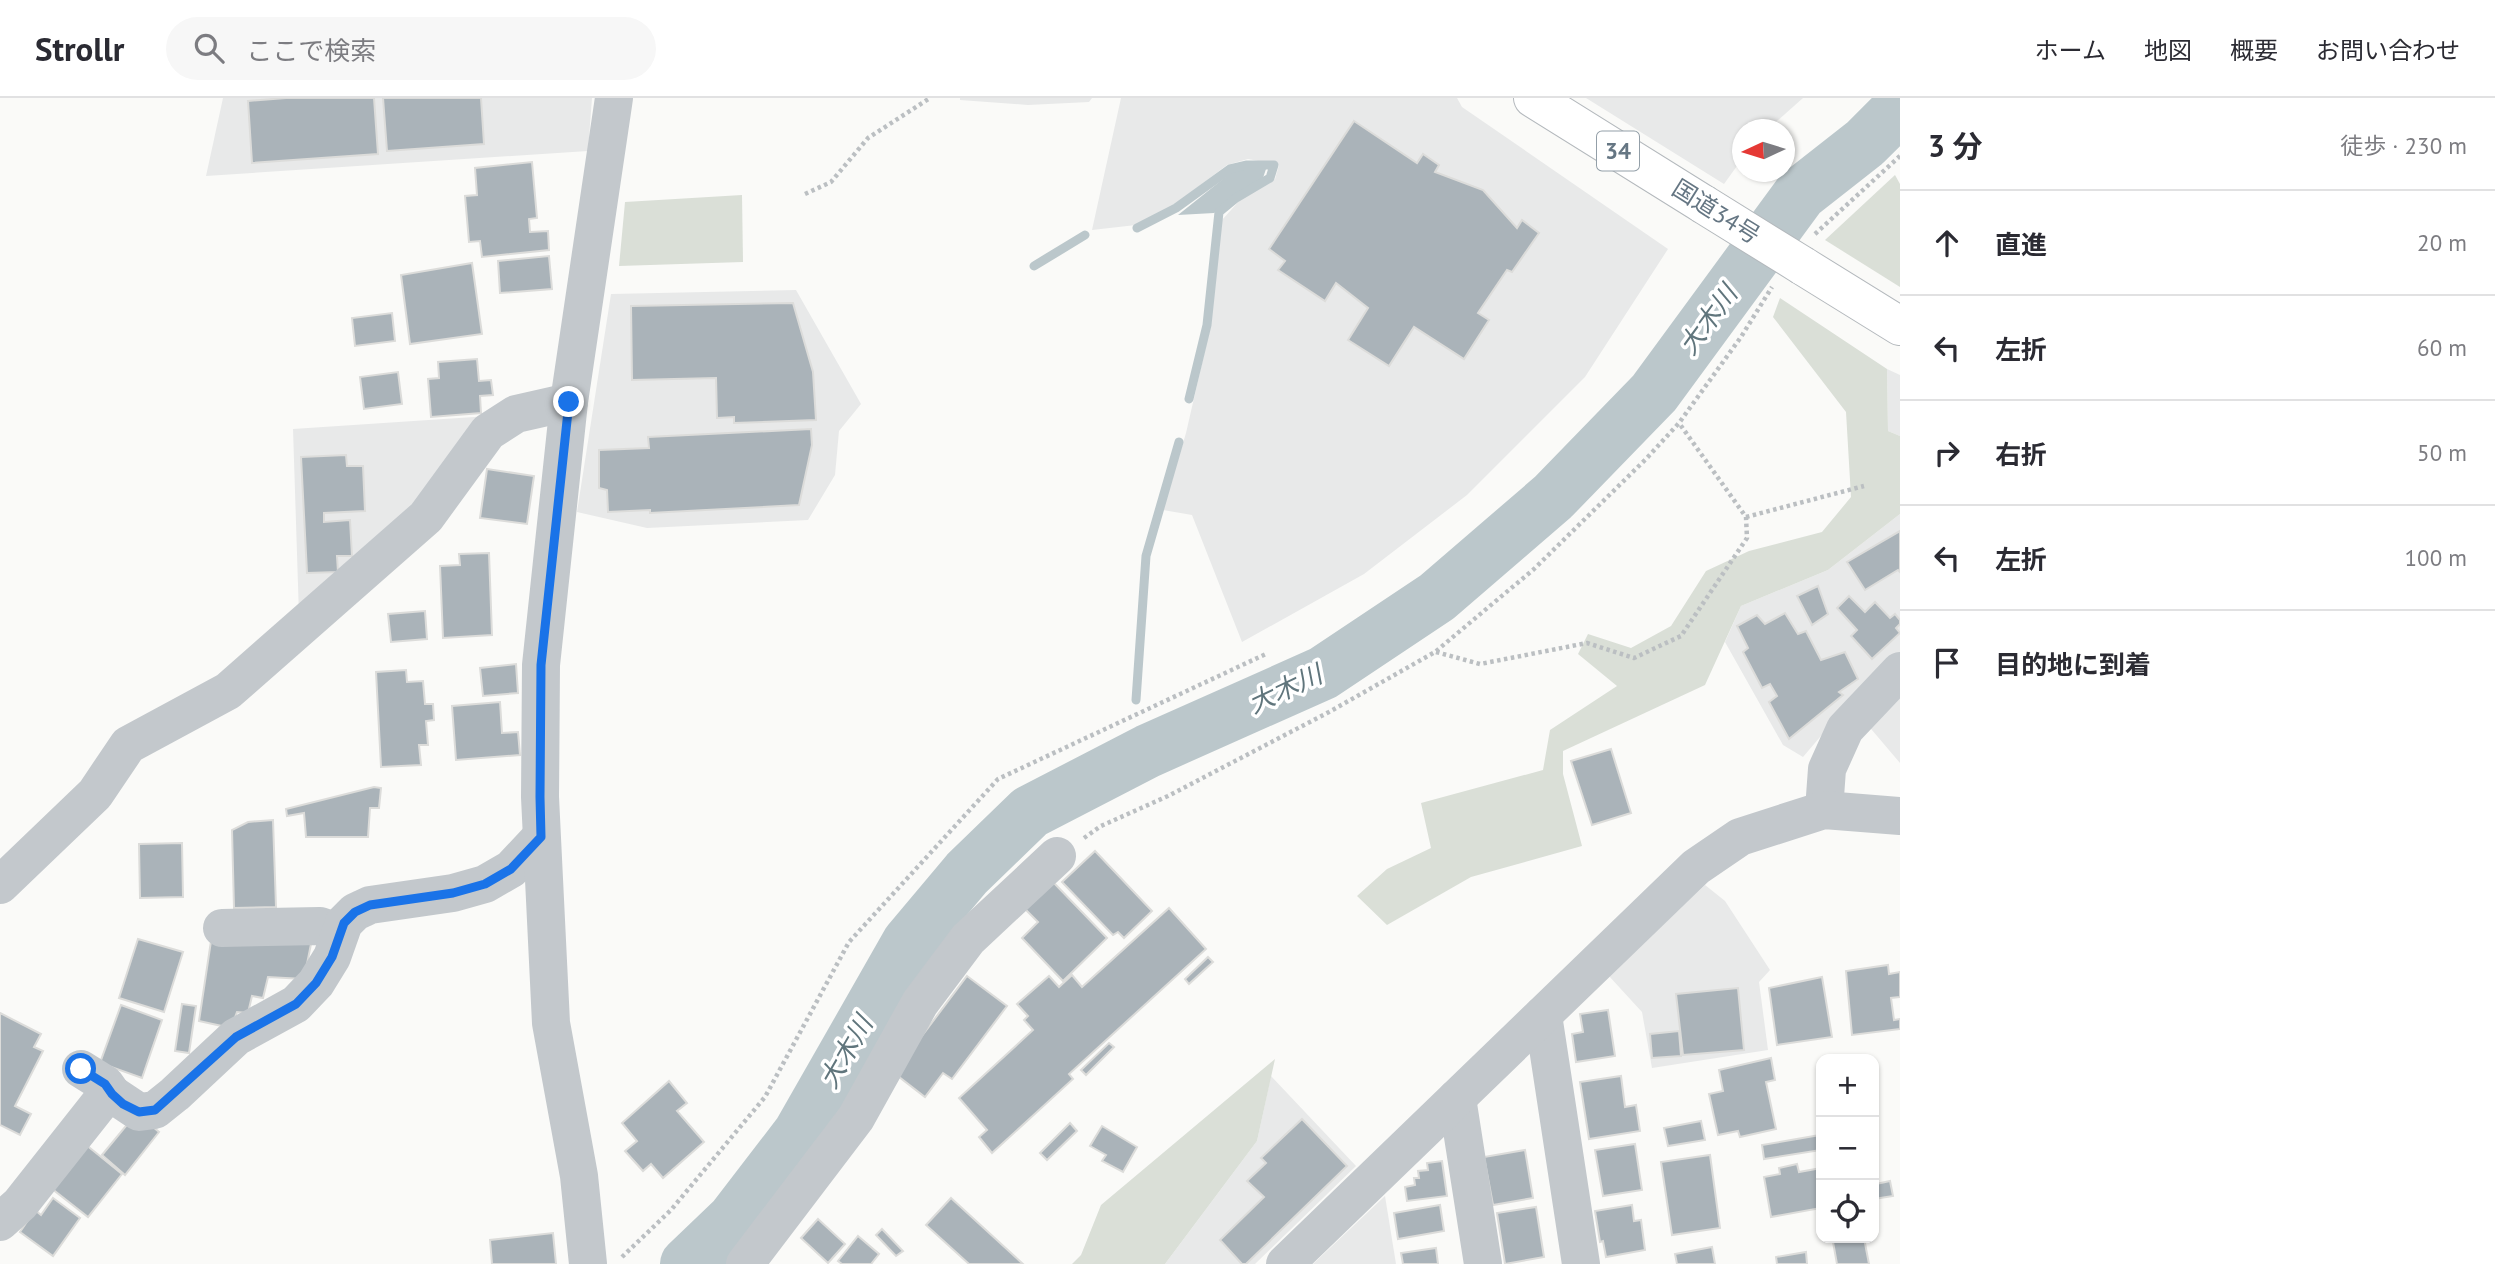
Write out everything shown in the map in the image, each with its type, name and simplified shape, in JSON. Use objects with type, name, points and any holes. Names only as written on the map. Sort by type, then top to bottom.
[{"type":"highway","name":"国道34号","points":[[1533,98],[1900,326]]},
{"type":"street","points":[[588,1264],[579,1176],[551,1023],[541,837],[541,665],[569,402],[614,98]]},
{"type":"street","points":[[0,885],[95,794],[128,745],[228,691],[426,517],[488,432],[516,415],[569,402]]},
{"type":"street","points":[[1824,810],[1827,769],[1845,729],[1900,671]]},
{"type":"street","points":[[1284,1264],[1696,867],[1740,837],[1824,810],[1900,816]]},
{"type":"street","points":[[81,1069],[105,1084],[112,1094],[139,1112],[155,1110],[236,1037],[296,1004],[316,983],[332,957],[344,923],[355,912],[370,905],[453,893],[485,884],[511,869],[541,837]]},
{"type":"street","points":[[745,1264],[849,1128],[920,1003],[968,939],[1057,856]]},
{"type":"street","points":[[222,928],[320,926],[340,933]]},
{"type":"street","points":[[1543,1015],[1581,1264]]},
{"type":"street","points":[[0,1222],[20,1205],[103,1099],[112,1094]]},
{"type":"street","points":[[1457,1098],[1483,1264]]},
{"type":"path","points":[[805,194],[831,181],[868,138],[930,98]]},
{"type":"path","points":[[1057,856],[1101,826],[1168,796],[1318,718],[1435,652],[1534,569],[1647,459],[1679,423],[1797,262],[1900,156]]},
{"type":"path","points":[[1435,652],[1480,664],[1587,643],[1634,658],[1681,636],[1746,538],[1746,517],[1679,423]]},
{"type":"path","points":[[1746,517],[1864,486]]},
{"type":"path","points":[[615,1264],[671,1210],[765,1097],[849,942],[998,779],[1268,653]]},
{"type":"shaded area","points":[[223,98],[592,98],[588,151],[206,176]]},
{"type":"shaded area","points":[[960,98],[1092,98],[1089,102],[1028,105]]},
{"type":"shaded area","points":[[1121,98],[1457,98],[1462,107],[1668,249],[1585,377],[1467,495],[1364,574],[1242,642],[1192,515],[1163,510],[1186,433],[1211,324],[1222,220],[1240,200],[1275,179],[1279,165],[1248,159],[1227,165],[1170,208],[1136,225],[1092,230]]},
{"type":"shaded area","points":[[1586,98],[1803,98],[1779,119],[1732,119],[1732,173],[1724,184]]},
{"type":"shaded area","points":[[1267,166],[1263,178],[1214,213],[1178,215],[1233,171]]},
{"type":"shaded area","points":[[1895,175],[1900,184],[1900,287],[1825,240]]},
{"type":"shaded area","points":[[742,195],[743,262],[619,266],[625,202]]},
{"type":"shaded area","points":[[796,290],[861,404],[839,431],[835,475],[808,520],[647,528],[577,512],[611,294]]},
{"type":"shaded area","points":[[1780,298],[1887,369],[1888,431],[1900,436],[1900,514],[1828,570],[1741,606],[1705,685],[1563,751],[1563,774],[1582,846],[1471,877],[1387,925],[1357,896],[1387,869],[1431,848],[1421,803],[1543,770],[1550,730],[1617,686],[1578,654],[1588,634],[1631,648],[1671,626],[1706,571],[1749,551],[1822,532],[1851,497],[1846,412],[1773,317]]},
{"type":"shaded area","points":[[1887,369],[1900,375],[1900,436],[1888,431]]},
{"type":"shaded area","points":[[489,416],[411,523],[299,616],[293,429]]},
{"type":"shaded area","points":[[1900,514],[1900,763],[1849,703],[1803,757],[1783,745],[1725,642],[1741,606],[1828,570]]},
{"type":"shaded area","points":[[1705,885],[1725,901],[1770,970],[1759,982],[1768,1050],[1652,1068],[1642,1012],[1609,976]]},
{"type":"shaded area","points":[[1275,1059],[1257,1141],[1165,1264],[1072,1264],[1081,1255],[1101,1205]]},
{"type":"shaded area","points":[[1271,1076],[1356,1166],[1255,1264],[1165,1264],[1257,1141]]},
{"type":"shaded area","points":[[1385,1196],[1396,1264],[1313,1264]]},
{"type":"building","points":[[374,98],[378,154],[252,163],[248,101]]},
{"type":"building","points":[[383,98],[481,98],[484,144],[387,151]]},
{"type":"building","points":[[1354,121],[1417,163],[1423,154],[1439,165],[1435,172],[1483,190],[1517,228],[1522,220],[1539,233],[1512,272],[1507,270],[1478,313],[1489,320],[1464,359],[1414,327],[1389,366],[1348,340],[1368,308],[1336,283],[1325,301],[1278,270],[1285,261],[1269,249]]},
{"type":"building","points":[[532,162],[537,218],[529,219],[530,232],[548,231],[549,250],[482,257],[480,241],[469,242],[465,196],[477,195],[475,168]]},
{"type":"building","points":[[549,256],[552,289],[500,293],[498,261]]},
{"type":"building","points":[[472,263],[482,334],[410,344],[401,275]]},
{"type":"building","points":[[793,303],[813,372],[816,420],[734,423],[734,417],[717,418],[716,378],[632,380],[631,306]]},
{"type":"building","points":[[392,313],[395,341],[355,346],[352,318]]},
{"type":"building","points":[[477,359],[479,381],[491,380],[493,395],[480,396],[481,413],[431,417],[428,379],[439,378],[438,362]]},
{"type":"building","points":[[398,372],[402,404],[364,409],[360,377]]},
{"type":"building","points":[[811,429],[812,445],[799,505],[650,513],[650,510],[608,512],[607,490],[599,488],[599,450],[649,448],[648,437]]},
{"type":"building","points":[[346,455],[347,466],[363,466],[365,511],[324,513],[324,522],[350,520],[352,556],[337,556],[338,572],[307,573],[301,457]]},
{"type":"building","points":[[487,469],[534,476],[527,524],[480,518]]},
{"type":"building","points":[[1900,531],[1900,572],[1898,570],[1865,590],[1847,562]]},
{"type":"building","points":[[489,553],[492,635],[443,638],[440,566],[460,565],[459,554]]},
{"type":"building","points":[[1818,586],[1828,614],[1812,625],[1797,596]]},
{"type":"building","points":[[1849,596],[1865,612],[1875,602],[1890,618],[1895,614],[1900,620],[1896,628],[1900,633],[1872,659],[1851,636],[1857,630],[1837,608]]},
{"type":"building","points":[[425,611],[427,639],[391,642],[388,614]]},
{"type":"building","points":[[1785,613],[1798,634],[1806,631],[1821,660],[1845,652],[1858,679],[1839,692],[1843,695],[1789,739],[1769,702],[1777,696],[1770,684],[1762,688],[1743,652],[1748,648],[1737,626],[1757,615],[1765,624]]},
{"type":"building","points":[[516,664],[518,693],[483,696],[480,668]]},
{"type":"building","points":[[406,670],[407,682],[423,681],[425,704],[433,704],[434,720],[426,721],[428,745],[419,745],[421,765],[381,767],[376,672]]},
{"type":"building","points":[[500,702],[502,733],[518,732],[520,755],[456,760],[452,706]]},
{"type":"building","points":[[1611,749],[1631,813],[1592,825],[1571,761]]},
{"type":"building","points":[[374,787],[381,788],[379,808],[370,808],[368,837],[306,837],[304,813],[287,816],[286,809]]},
{"type":"building","points":[[273,820],[276,907],[234,908],[232,830],[248,822]]},
{"type":"building","points":[[182,843],[183,897],[140,898],[139,844]]},
{"type":"building","points":[[1095,851],[1152,911],[1124,938],[1118,932],[1113,935],[1062,882]]},
{"type":"building","points":[[1053,882],[1107,938],[1063,981],[1022,938],[1038,922],[1025,909]]},
{"type":"building","points":[[1169,908],[1206,949],[1069,1074],[1073,1079],[992,1153],[979,1137],[987,1130],[959,1098],[1033,1030],[1024,1020],[1028,1016],[1017,1004],[1049,976],[1059,987],[1072,975],[1082,987]]},
{"type":"building","points":[[138,939],[183,952],[164,1012],[119,998]]},
{"type":"building","points":[[211,941],[311,944],[304,979],[268,977],[263,998],[252,996],[248,1013],[237,1012],[231,1028],[199,1021]]},
{"type":"building","points":[[1208,957],[1213,962],[1189,984],[1185,979]]},
{"type":"building","points":[[1888,965],[1889,974],[1900,972],[1900,997],[1891,998],[1894,1020],[1900,1019],[1900,1029],[1852,1035],[1846,971]]},
{"type":"building","points":[[967,976],[1007,1006],[952,1079],[943,1073],[925,1097],[894,1073]]},
{"type":"building","points":[[1822,977],[1832,1037],[1777,1045],[1769,988]]},
{"type":"building","points":[[1738,988],[1744,1050],[1683,1055],[1676,994]]},
{"type":"building","points":[[182,1004],[196,1006],[189,1053],[175,1051]]},
{"type":"building","points":[[121,1005],[162,1020],[142,1078],[100,1063]]},
{"type":"building","points":[[1608,1010],[1615,1056],[1576,1062],[1572,1034],[1583,1032],[1580,1014]]},
{"type":"building","points":[[0,1013],[41,1034],[34,1047],[43,1051],[15,1106],[31,1114],[20,1135],[0,1125]]},
{"type":"building","points":[[1679,1031],[1681,1056],[1652,1058],[1650,1034]]},
{"type":"building","points":[[1109,1043],[1114,1047],[1086,1075],[1081,1070]]},
{"type":"building","points":[[1771,1058],[1775,1080],[1766,1082],[1776,1129],[1740,1137],[1738,1131],[1718,1135],[1709,1094],[1723,1091],[1719,1070]]},
{"type":"building","points":[[1621,1076],[1625,1107],[1636,1105],[1640,1131],[1589,1139],[1580,1082]]},
{"type":"building","points":[[669,1081],[687,1103],[677,1111],[704,1142],[663,1178],[651,1164],[643,1171],[625,1151],[637,1141],[622,1123]]},
{"type":"building","points":[[1302,1119],[1347,1166],[1246,1264],[1242,1264],[1220,1240],[1264,1197],[1247,1181],[1266,1163],[1261,1158]]},
{"type":"building","points":[[130,1121],[147,1122],[159,1132],[125,1175],[102,1155]]},
{"type":"building","points":[[1701,1121],[1705,1140],[1668,1146],[1664,1128]]},
{"type":"building","points":[[1070,1123],[1077,1131],[1047,1160],[1040,1153]]},
{"type":"building","points":[[1102,1126],[1137,1147],[1123,1172],[1102,1161],[1106,1155],[1090,1146]]},
{"type":"building","points":[[1816,1136],[1816,1151],[1764,1159],[1762,1145]]},
{"type":"building","points":[[85,1144],[122,1174],[88,1217],[51,1188]]},
{"type":"building","points":[[1635,1144],[1642,1190],[1603,1196],[1595,1150]]},
{"type":"building","points":[[1525,1150],[1533,1198],[1493,1205],[1484,1157]]},
{"type":"building","points":[[1710,1155],[1720,1228],[1672,1235],[1661,1162]]},
{"type":"building","points":[[1442,1161],[1447,1196],[1407,1201],[1405,1187],[1415,1185],[1414,1178],[1419,1178],[1418,1171],[1428,1170],[1427,1163]]},
{"type":"building","points":[[1797,1164],[1799,1172],[1816,1169],[1816,1209],[1771,1217],[1764,1177],[1780,1174],[1779,1168]]},
{"type":"building","points":[[1890,1181],[1893,1196],[1879,1198],[1879,1183]]},
{"type":"building","points":[[53,1198],[80,1218],[53,1256],[20,1232],[35,1210],[41,1215]]},
{"type":"building","points":[[951,1198],[1023,1264],[969,1264],[926,1225]]},
{"type":"building","points":[[1440,1205],[1444,1231],[1398,1239],[1394,1213]]},
{"type":"building","points":[[1632,1205],[1634,1221],[1641,1220],[1645,1250],[1606,1257],[1603,1241],[1600,1242],[1595,1211]]},
{"type":"building","points":[[1536,1207],[1544,1257],[1505,1264],[1497,1213]]},
{"type":"building","points":[[818,1219],[845,1244],[828,1263],[801,1238]]},
{"type":"building","points":[[882,1229],[903,1251],[896,1256],[876,1235]]},
{"type":"building","points":[[553,1233],[556,1264],[492,1264],[490,1240]]},
{"type":"building","points":[[858,1236],[879,1254],[871,1264],[842,1264],[838,1261]]},
{"type":"building","points":[[1833,1243],[1865,1243],[1869,1264],[1837,1264]]},
{"type":"building","points":[[1712,1247],[1715,1264],[1677,1264],[1675,1254]]},
{"type":"building","points":[[1436,1248],[1438,1264],[1403,1264],[1401,1253]]},
{"type":"building","points":[[1806,1252],[1807,1264],[1777,1264],[1776,1257]]},
{"type":"waterway","name":"大木川","points":[[687,1264],[734,1219],[800,1133],[909,942],[967,873],[1030,812],[1148,751],[1323,673],[1437,597],[1553,497],[1654,393],[1800,194],[1865,143],[1900,108]]},
{"type":"waterway","points":[[1137,228],[1176,208],[1230,169],[1247,165],[1274,165],[1270,178],[1236,198],[1219,212],[1207,325],[1189,399]]},
{"type":"waterway","points":[[1034,266],[1085,235]]},
{"type":"waterway","points":[[1136,700],[1146,556],[1179,442]]},
{"type":"route","points":[[81,1069],[105,1084],[123,1104],[139,1112],[155,1110],[236,1037],[296,1004],[316,983],[332,957],[344,923],[355,912],[370,905],[453,893],[485,884],[511,869],[541,837],[541,665],[569,402]]}]
